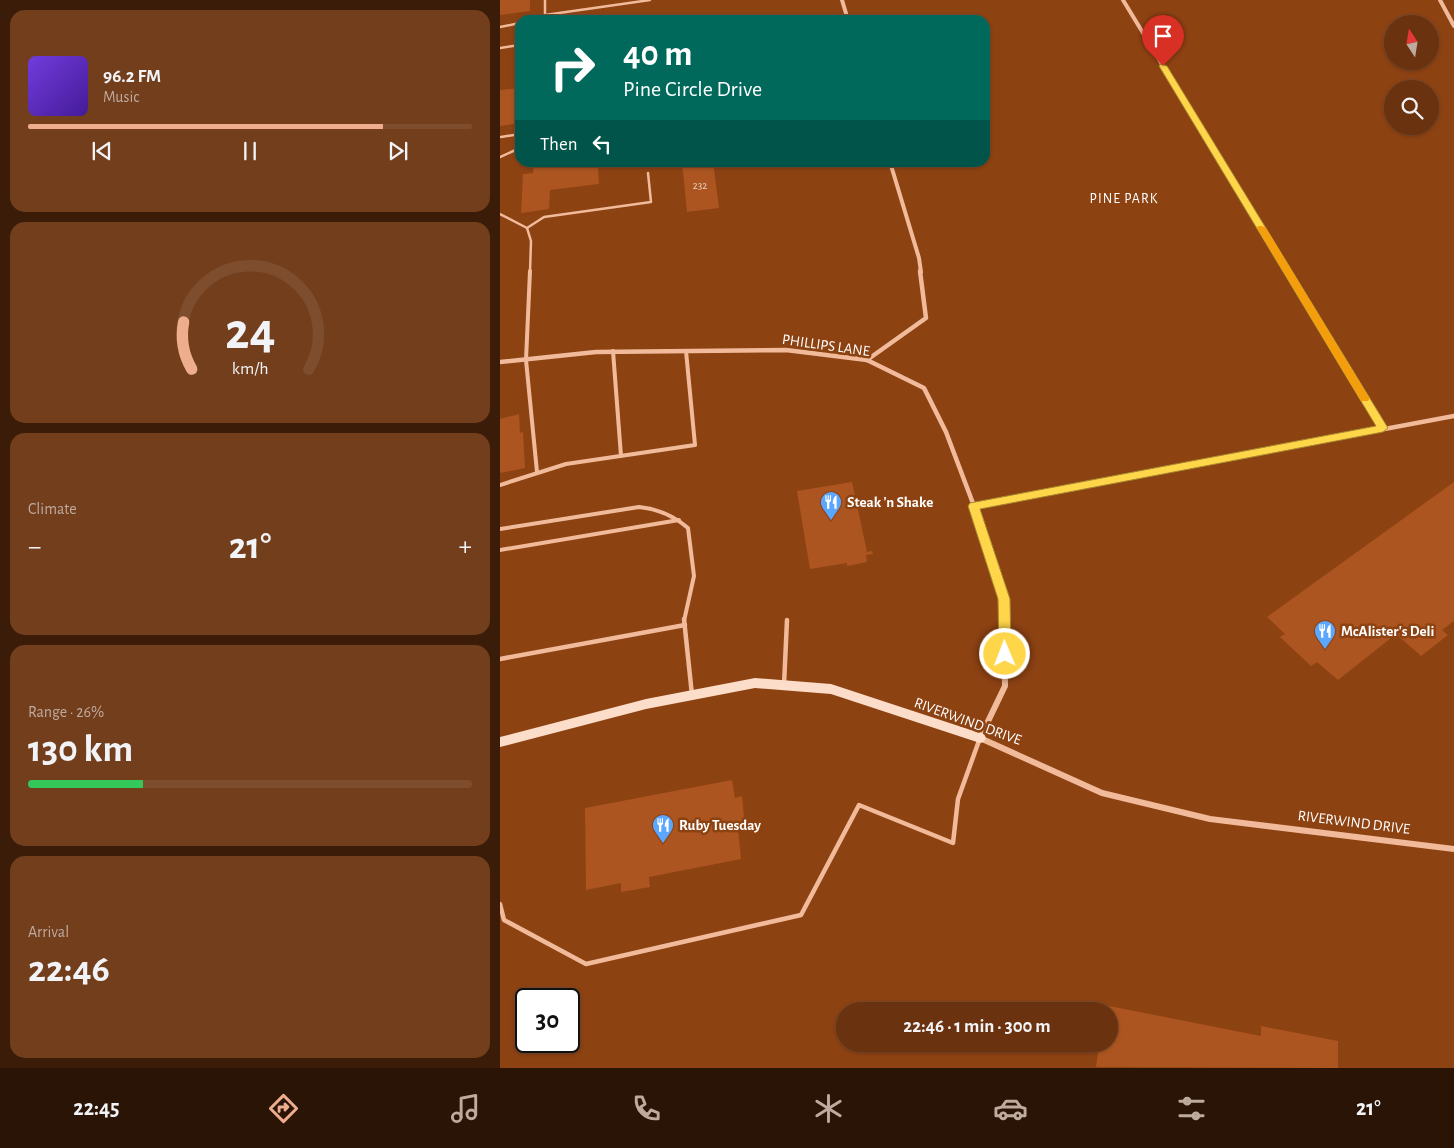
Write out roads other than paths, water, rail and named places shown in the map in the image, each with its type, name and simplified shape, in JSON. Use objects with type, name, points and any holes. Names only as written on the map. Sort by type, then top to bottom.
[{"type":"street","points":[[842,0],[846,15]]},
{"type":"street","points":[[1123,0],[1383,428]]},
{"type":"street","points":[[1440,0],[1454,26]]},
{"type":"street","points":[[866,360],[926,318],[919,258],[892,167]]},
{"type":"street","name":"PHILLIPS LANE","points":[[500,362],[613,351],[786,350],[866,360],[924,388],[946,432],[974,506],[1004,599],[1005,686],[980,738]]},
{"type":"street","points":[[974,506],[1454,416]]},
{"type":"street","name":"RIVERWIND DRIVE","points":[[500,742],[646,704],[755,683],[831,689],[980,738],[1102,793],[1210,819],[1454,850]]},
{"type":"lane","points":[[546,0],[545,15],[650,0]]},
{"type":"lane","points":[[500,27],[515,24]]},
{"type":"lane","points":[[500,48],[515,46]]},
{"type":"lane","points":[[502,137],[515,135]]},
{"type":"lane","points":[[500,156],[515,150]]},
{"type":"lane","points":[[527,228],[544,217],[651,202],[648,173]]},
{"type":"lane","points":[[500,214],[527,228],[531,241],[526,360],[537,472]]},
{"type":"lane","points":[[613,351],[621,456]]},
{"type":"lane","points":[[500,484],[566,464],[695,445],[686,351]]},
{"type":"lane","points":[[500,529],[639,507],[658,509],[679,520],[688,528],[694,576],[684,617],[692,695]]},
{"type":"lane","points":[[500,550],[679,520]]},
{"type":"lane","points":[[784,685],[787,620]]},
{"type":"lane","points":[[500,659],[685,625]]},
{"type":"lane","points":[[500,904],[504,920],[586,964],[801,915],[860,805],[953,843],[958,800],[980,738]]},
{"type":"place","name":"Steak 'n Shake","points":[[831,521]]},
{"type":"place","name":"McAlister's Deli","points":[[1325,650]]},
{"type":"place","name":"Ruby Tuesday","points":[[663,844]]},
{"type":"district","name":"PINE PARK","points":[[1124,198]]}]
